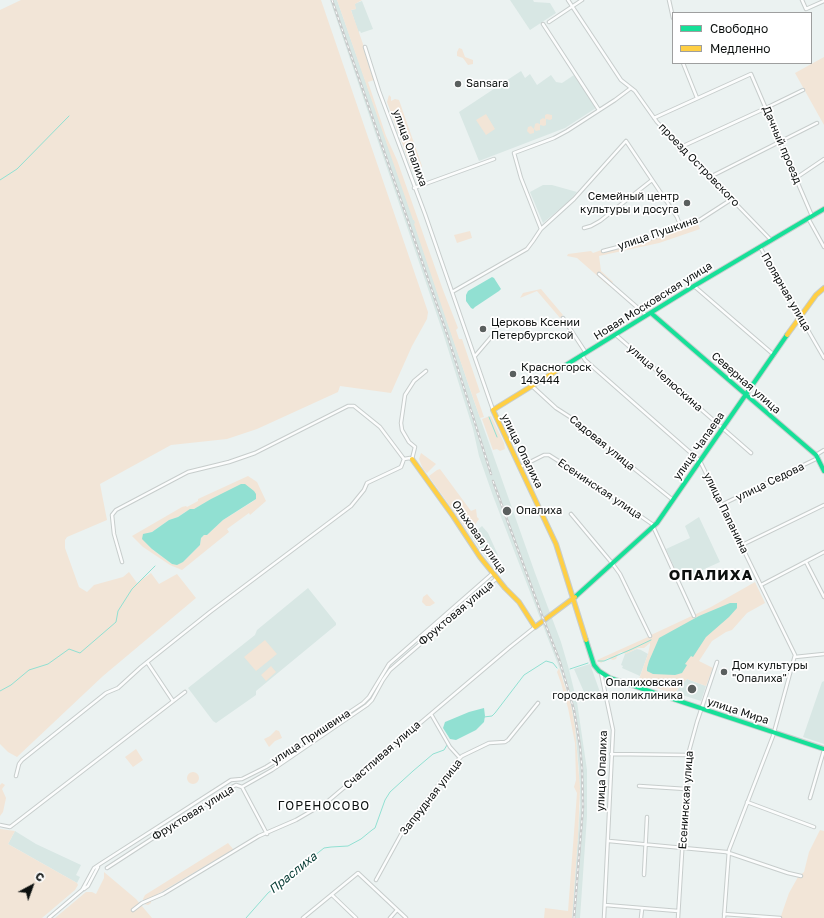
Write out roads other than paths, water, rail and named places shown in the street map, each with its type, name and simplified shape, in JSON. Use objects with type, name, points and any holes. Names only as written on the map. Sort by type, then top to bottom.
[{"type":"street","name":"проезд Островского","points":[[568,0],[621,80],[639,96],[654,118],[771,240]]},
{"type":"street","points":[[549,22],[582,0]]},
{"type":"street","points":[[669,0],[672,14]]},
{"type":"street","points":[[802,0],[806,9],[824,1]]},
{"type":"street","points":[[543,24],[599,110]]},
{"type":"street","name":"улица Опалиха","points":[[365,47],[493,410],[556,544],[572,600],[594,665],[601,673],[613,730],[609,841],[604,918]]},
{"type":"street","points":[[654,118],[697,98],[683,64]]},
{"type":"street","name":"Дачный проезд","points":[[697,98],[751,74],[781,141],[810,217],[824,247]]},
{"type":"street","points":[[541,229],[521,178],[514,153],[554,138],[599,110],[630,88]]},
{"type":"street","points":[[681,147],[803,90]]},
{"type":"street","points":[[710,177],[817,123]]},
{"type":"street","points":[[452,292],[527,249],[534,242],[541,229],[574,199],[626,141],[677,217],[681,227]]},
{"type":"street","points":[[414,188],[494,159]]},
{"type":"street","points":[[796,178],[824,159]]},
{"type":"street","points":[[584,228],[600,221],[652,180]]},
{"type":"street","name":"улица Пушкина","points":[[603,251],[649,239],[681,227],[698,220],[732,199]]},
{"type":"street","name":"Новая Московская улица","points":[[493,410],[694,286],[824,209]]},
{"type":"street","name":"Полярная улица","points":[[760,247],[824,358]]},
{"type":"street","points":[[599,274],[647,316]]},
{"type":"street","points":[[694,286],[774,355]]},
{"type":"street","name":"улица Чапаева","points":[[535,627],[572,600],[653,528],[800,317],[816,295],[824,288]]},
{"type":"street","name":"Северная улица","points":[[651,313],[817,457],[824,471]]},
{"type":"street","name":"улица Папанина","points":[[563,318],[584,354],[585,360],[700,461],[795,657]]},
{"type":"street","points":[[474,356],[498,329]]},
{"type":"street","name":"улица Челюскина","points":[[616,335],[751,453]]},
{"type":"street","points":[[404,459],[410,458],[415,447],[402,430],[405,395],[414,381],[426,371]]},
{"type":"street","name":"Садовая улица","points":[[532,386],[556,408],[570,417],[673,500]]},
{"type":"street","points":[[122,562],[114,534],[112,515],[116,510],[188,472],[229,462],[255,453],[348,406],[354,406],[380,427],[404,459]]},
{"type":"street","name":"улица Седова","points":[[721,505],[817,457],[824,450]]},
{"type":"street","name":"Есенинская улица","points":[[520,467],[544,455],[549,455],[590,481],[649,522],[694,616]]},
{"type":"street","name":"Ольховая улица","points":[[410,458],[454,518],[480,557],[519,602],[535,627]]},
{"type":"street","points":[[16,776],[19,764],[22,760],[106,693],[118,688],[147,662],[211,611],[351,506],[364,490],[367,483],[401,466],[404,459]]},
{"type":"street","points":[[742,545],[824,505]]},
{"type":"street","points":[[571,514],[620,574],[650,636]]},
{"type":"street","points":[[761,585],[824,552]]},
{"type":"street","points":[[806,562],[824,597]]},
{"type":"street","name":"улица Пришвина","points":[[49,918],[88,886],[100,864],[231,780],[242,778],[266,767],[363,703],[369,697],[389,664],[493,573]]},
{"type":"street","name":"Фруктовая улица","points":[[107,868],[230,788],[236,785],[242,786],[272,770],[367,705],[372,700],[382,680],[390,670],[497,578]]},
{"type":"street","name":"Счастливая улица","points":[[133,910],[142,903],[163,894],[259,836],[267,834],[296,820],[327,802],[535,627]]},
{"type":"street","points":[[724,918],[729,853],[747,802],[775,732],[795,657],[824,654]]},
{"type":"street","points":[[147,662],[173,701]]},
{"type":"street","name":"Есенинская улица","points":[[678,918],[688,755],[717,662]]},
{"type":"street","name":"улица Мира","points":[[601,673],[610,678],[824,749]]},
{"type":"street","points":[[0,825],[10,827],[185,692]]},
{"type":"street","name":"Запрудная улица","points":[[376,880],[404,829],[460,758],[489,743],[505,742],[508,740],[538,703]]},
{"type":"street","points":[[431,714],[450,747],[460,758]]},
{"type":"street","points":[[810,798],[824,749]]},
{"type":"street","points":[[611,754],[688,755]]},
{"type":"street","points":[[242,786],[267,834]]},
{"type":"street","points":[[639,786],[686,789]]},
{"type":"street","points":[[747,802],[814,827]]},
{"type":"street","points":[[644,875],[647,817]]},
{"type":"street","points":[[609,841],[729,853],[801,876]]},
{"type":"street","points":[[303,918],[358,873],[406,918]]},
{"type":"street","points":[[332,895],[356,918]]},
{"type":"street","points":[[605,905],[678,911]]},
{"type":"street","points":[[642,908],[642,918]]},
{"type":"street","points":[[390,918],[397,910]]},
{"type":"street","points":[[724,914],[780,918]]},
{"type":"waterway","points":[[0,180],[17,169],[69,116]]},
{"type":"waterway","points":[[489,417],[497,437]]},
{"type":"waterway","points":[[0,691],[11,685],[29,670],[48,664],[69,649],[80,653],[116,622],[118,611],[132,589],[155,566]]},
{"type":"waterway","name":"Праслиха","points":[[598,661],[604,661],[651,640]]},
{"type":"waterway","name":"Праслиха","points":[[484,717],[492,716],[495,713],[524,675],[546,661],[553,663],[557,668]]},
{"type":"waterway","name":"Праслиха","points":[[570,669],[588,663]]},
{"type":"waterway","name":"Праслиха","points":[[246,918],[268,893],[324,848],[348,846],[361,839],[375,828],[385,800],[390,792],[433,754],[444,750],[447,745]]},
{"type":"railway","points":[[332,0],[448,337],[491,474]]},
{"type":"railway","points":[[493,481],[560,662],[574,710],[580,746],[583,807],[574,918]]},
{"type":"place","name":"Sansara","points":[[458,84]]},
{"type":"place","name":"Семейный центр культуры и досуга","points":[[687,203]]},
{"type":"place","name":"Церковь Ксении Петербургской","points":[[483,329]]},
{"type":"place","name":"Красногорск 143444","points":[[513,374]]},
{"type":"place","name":"Опалиха","points":[[507,511]]},
{"type":"place","name":"Дом культуры \"Опалиха\"","points":[[724,672]]},
{"type":"place","name":"Опалиховская городская поликлиника","points":[[692,689]]},
{"type":"district","name":"ОПАЛИХА","points":[[711,575]]},
{"type":"district","name":"ГОРЕНОСОВО","points":[[324,806]]}]
